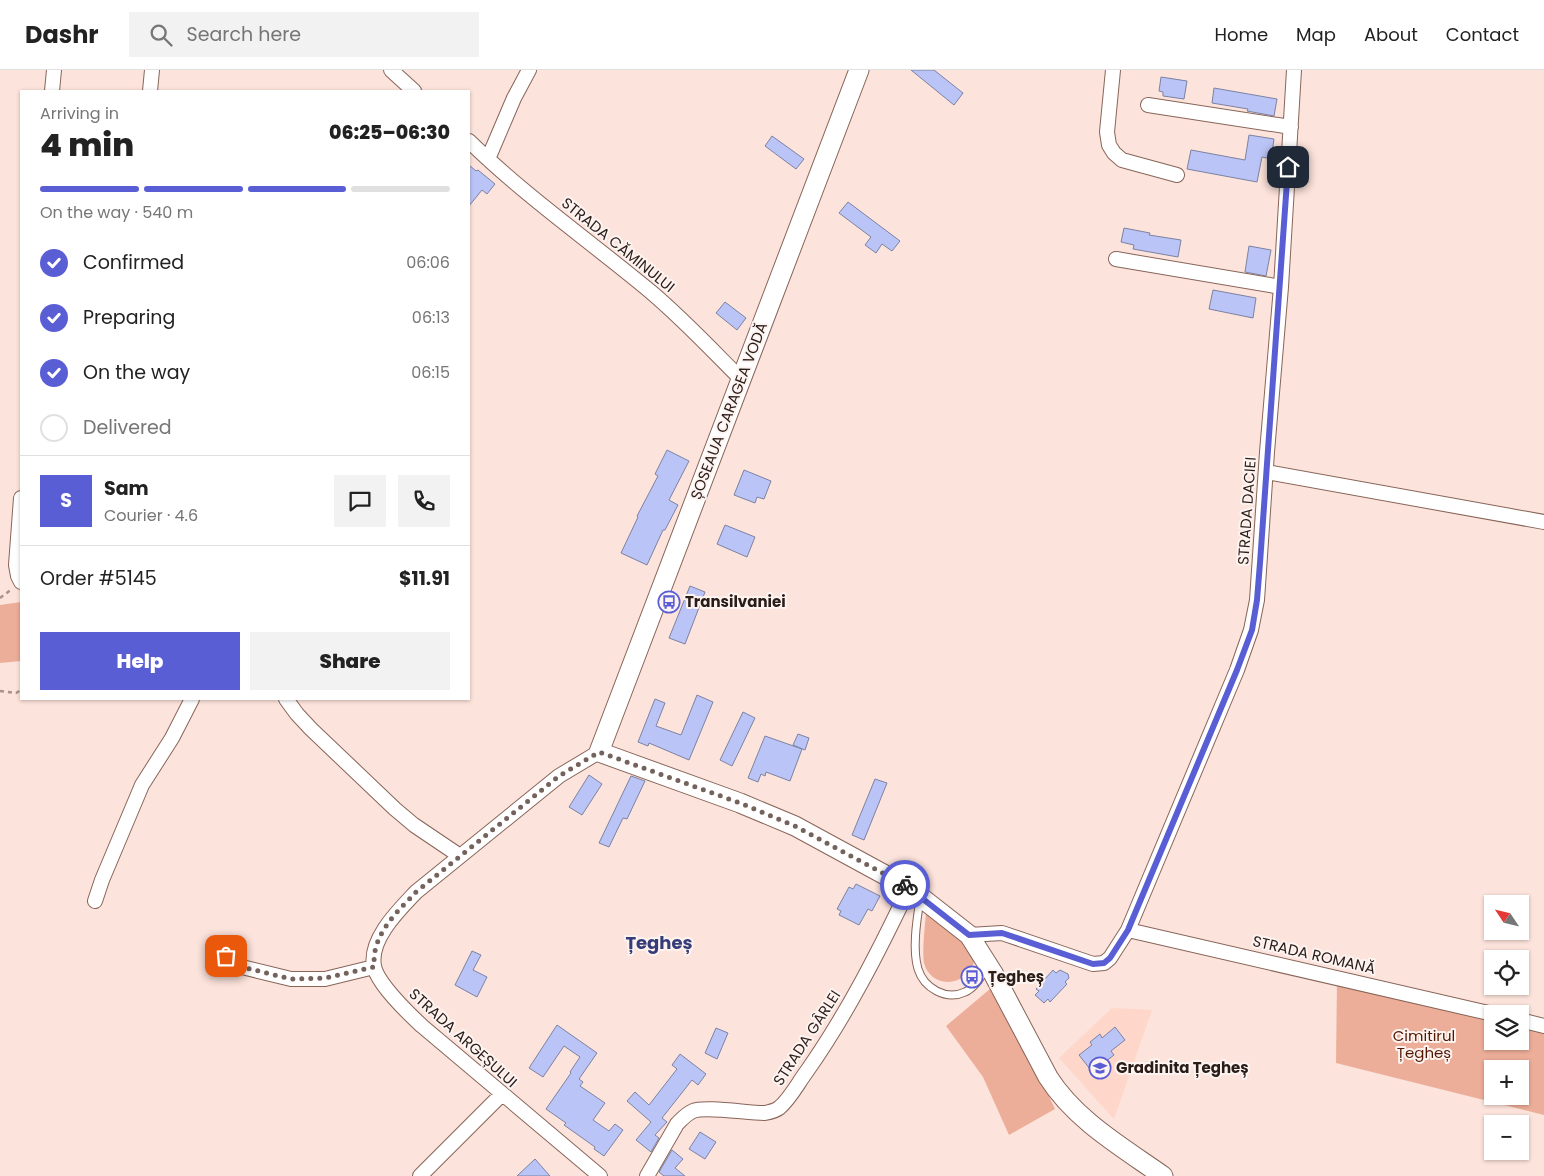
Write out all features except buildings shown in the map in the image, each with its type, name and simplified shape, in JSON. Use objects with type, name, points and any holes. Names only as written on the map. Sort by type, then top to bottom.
[{"type":"street","points":[[52,90],[54,70]]},
{"type":"street","points":[[150,90],[152,70]]},
{"type":"street","points":[[391,70],[413,90]]},
{"type":"street","points":[[488,159],[514,98],[529,70]]},
{"type":"street","name":"ȘOSEAUA CARAGEA VODĂ","points":[[599,752],[858,70]]},
{"type":"street","points":[[1113,70],[1107,132],[1109,145],[1122,160],[1177,175]]},
{"type":"street","name":"STRADA DACIEI","points":[[969,935],[1002,933],[1093,964],[1104,963],[1110,958],[1128,930],[1237,670],[1252,630],[1257,600],[1281,287],[1294,70]]},
{"type":"street","points":[[1148,105],[1291,128]]},
{"type":"street","name":"STRADA CĂMINULUI","points":[[471,148],[488,159],[652,293],[698,334],[741,379]]},
{"type":"street","points":[[1116,259],[1281,287]]},
{"type":"street","points":[[1266,472],[1544,522]]},
{"type":"street","points":[[20,512],[16,566],[20,580]]},
{"type":"street","points":[[95,901],[138,794],[172,738],[191,700]]},
{"type":"street","points":[[287,700],[311,729],[395,809],[414,825],[460,856]]},
{"type":"street","points":[[223,947],[226,956],[238,966],[291,979],[325,978],[374,967],[375,951],[384,931],[396,913],[416,892],[559,776],[599,752],[740,803],[795,826],[915,892],[969,935],[988,965],[1058,1094],[1095,1127],[1163,1176]]},
{"type":"street","name":"STRADA GÂRLEI","points":[[647,1176],[677,1124],[694,1111],[765,1113],[774,1111],[786,1101],[823,1048],[915,892]]},
{"type":"street","name":"STRADA ROMANĂ","points":[[1128,930],[1484,1012]]},
{"type":"street","name":"STRADA ARGEȘULUI","points":[[374,967],[380,979],[399,1003],[422,1026],[600,1176]]},
{"type":"street","points":[[1529,1022],[1544,1026]]},
{"type":"street","points":[[420,1176],[502,1094]]},
{"type":"lane","points":[[915,892],[916,956],[918,969],[929,987],[940,993],[953,995],[966,992],[979,980],[988,965]]},
{"type":"path","points":[[0,691],[16,693],[20,691]]},
{"type":"shaded area","name":"Gradinita Țegheș","points":[[1112,1008],[1152,1010],[1114,1119],[1059,1058]]},
{"type":"green space","points":[[20,602],[20,661],[0,663],[0,605]]},
{"type":"green space","points":[[926,913],[952,930],[973,957],[974,962],[969,971],[957,980],[944,982],[937,980],[927,970],[923,952]]},
{"type":"green space","name":"Cimitirul Țegheș","points":[[1337,982],[1484,1018],[1484,1050],[1529,1050],[1529,1028],[1544,1032],[1544,1115],[1504,1105],[1529,1105],[1529,1060],[1484,1060],[1484,1100],[1336,1063]]},
{"type":"green space","points":[[990,989],[1024,1044],[1055,1109],[1009,1135],[983,1077],[946,1026]]},
{"type":"way so far","points":[[226,956],[238,966],[291,979],[325,978],[374,967],[375,951],[384,931],[396,913],[416,892],[559,776],[599,752],[740,803],[795,826],[905,885]]},
{"type":"place","name":"Transilvaniei","points":[[669,602]]},
{"type":"place","name":"Țegheș","points":[[972,977]]},
{"type":"place","name":"Gradinita Țegheș","points":[[1100,1068]]},
{"type":"district","name":"Țegheș","points":[[659,943]]},
{"type":"route","points":[[905,885],[969,935],[1002,933],[1093,964],[1104,963],[1110,958],[1128,930],[1252,630],[1260,563],[1288,167]]}]
